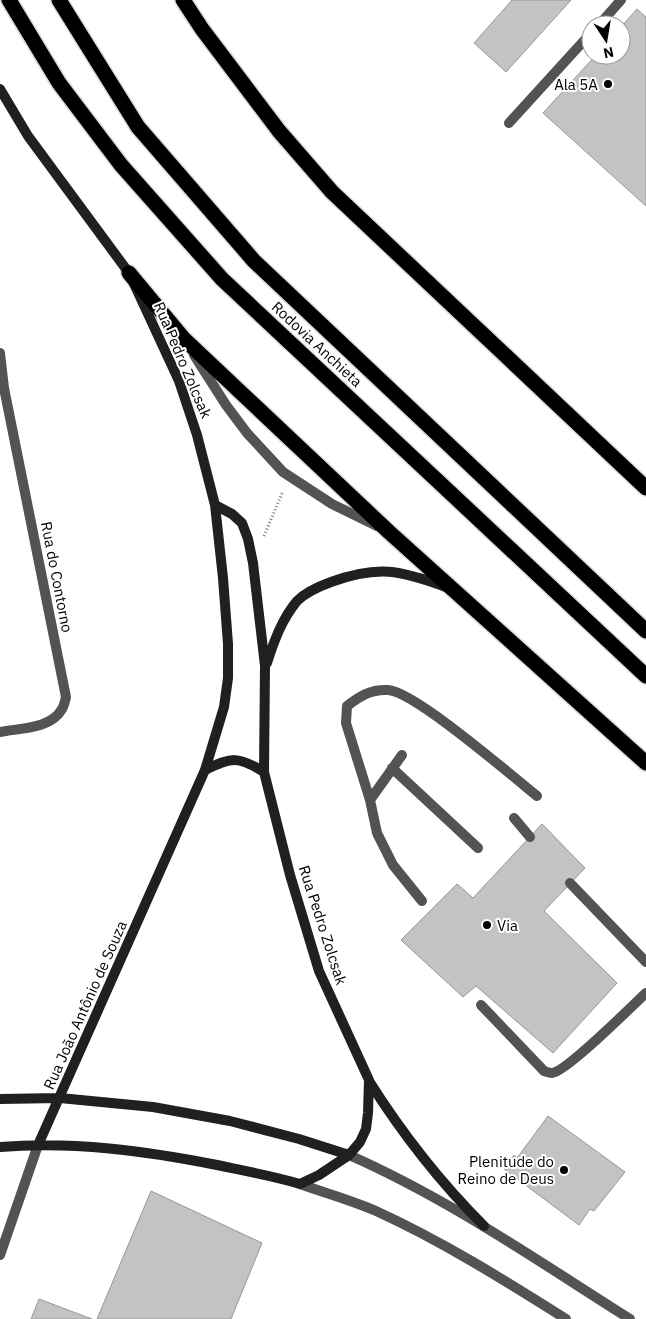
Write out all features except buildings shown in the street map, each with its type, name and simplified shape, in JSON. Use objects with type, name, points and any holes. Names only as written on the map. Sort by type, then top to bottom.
[{"type":"highway","name":"Rodovia Anchieta","points":[[8,0],[59,83],[121,165],[222,279],[646,676]]},
{"type":"highway","name":"Rodovia Anchieta","points":[[59,0],[138,127],[254,261],[646,630]]},
{"type":"highway","points":[[182,0],[279,130],[332,192],[646,488]]},
{"type":"highway","points":[[129,273],[184,339],[389,532],[646,763]]},
{"type":"main road","name":"Rua Pedro Zolcsak","points":[[0,89],[28,136],[129,273],[179,382],[197,435],[215,506],[227,618],[228,678],[224,707],[205,770]]},
{"type":"main road","points":[[215,506],[232,514],[242,523],[248,539],[253,563],[265,666]]},
{"type":"main road","points":[[265,666],[275,637],[286,617],[299,600],[321,585],[364,572],[391,571],[413,575],[455,590]]},
{"type":"main road","name":"Rua Pedro Zolcsak","points":[[265,666],[264,772],[290,876],[319,971],[369,1080],[366,1129],[360,1142],[349,1155],[319,1175],[300,1184]]},
{"type":"main road","points":[[205,770],[222,762],[234,760],[248,762],[264,772]]},
{"type":"main road","name":"Rua João Antônio de Souza","points":[[38,1145],[205,770]]},
{"type":"main road","points":[[369,1080],[394,1121],[451,1192],[484,1226]]},
{"type":"main road","points":[[0,1099],[60,1098],[153,1107],[230,1121],[299,1139],[349,1155]]},
{"type":"main road","points":[[0,1147],[38,1145],[97,1146],[180,1158],[300,1184]]},
{"type":"street","points":[[607,15],[621,0]]},
{"type":"street","points":[[509,123],[581,44]]},
{"type":"street","points":[[184,339],[226,405],[247,433],[289,476],[332,504],[389,532]]},
{"type":"street","name":"Rua do Contorno","points":[[0,353],[2,387],[66,697],[62,709],[46,724],[0,732]]},
{"type":"street","points":[[422,901],[393,865],[377,833],[370,800],[346,723],[347,706],[364,693],[390,690],[415,701],[494,760],[536,796]]},
{"type":"street","points":[[370,800],[402,755]]},
{"type":"street","points":[[392,768],[478,848]]},
{"type":"street","points":[[514,818],[530,837]]},
{"type":"street","points":[[570,884],[646,962]]},
{"type":"street","points":[[481,1005],[544,1071],[552,1073],[559,1070],[591,1045],[646,993]]},
{"type":"street","name":"Rua João Antônio de Souza","points":[[0,1255],[38,1145]]},
{"type":"street","points":[[349,1155],[393,1175],[484,1226],[630,1319]]},
{"type":"street","points":[[300,1184],[358,1204],[413,1229],[463,1255],[566,1319]]},
{"type":"path","points":[[253,563],[289,476]]},
{"type":"place","name":"Ala 5A","points":[[608,84]]},
{"type":"place","name":"Via","points":[[487,925]]},
{"type":"place","name":"Plenitude do Reino de Deus","points":[[564,1170]]}]
